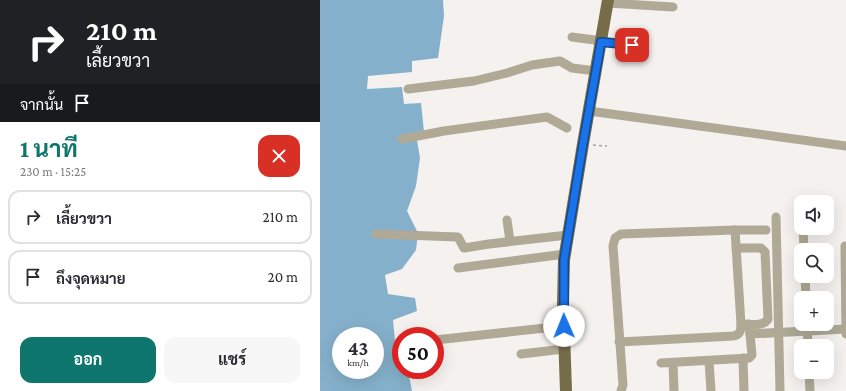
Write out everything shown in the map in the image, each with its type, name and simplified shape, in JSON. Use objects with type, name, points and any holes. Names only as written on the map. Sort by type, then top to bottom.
[{"type":"main road","points":[[566,391],[563,279],[565,254],[608,1]]},
{"type":"street","points":[[608,1],[673,7]]},
{"type":"street","points":[[572,37],[632,45],[637,42],[639,35]]},
{"type":"street","points":[[408,89],[474,81],[532,65],[560,62],[572,68],[596,71]]},
{"type":"street","points":[[589,112],[846,146]]},
{"type":"street","points":[[402,139],[444,131],[548,117],[567,128]]},
{"type":"street","points":[[776,217],[780,332],[780,391]]},
{"type":"street","points":[[507,220],[510,241]]},
{"type":"street","points":[[661,364],[749,358],[752,355],[750,334],[745,324],[735,230]]},
{"type":"street","points":[[621,391],[623,385],[613,246],[615,238],[622,234],[766,230]]},
{"type":"street","points":[[376,234],[458,236],[464,248],[510,241],[568,235]]},
{"type":"street","points":[[845,246],[846,334]]},
{"type":"street","points":[[736,248],[761,248],[765,252],[768,319],[762,324],[745,324]]},
{"type":"street","points":[[458,268],[565,254]]},
{"type":"street","points":[[619,342],[733,336],[738,335],[745,324]]},
{"type":"street","points":[[444,339],[564,326]]},
{"type":"street","points":[[834,328],[846,329]]},
{"type":"street","points":[[750,334],[794,329]]},
{"type":"street","points":[[520,354],[564,350]]},
{"type":"street","points":[[743,358],[744,391]]},
{"type":"street","points":[[709,361],[711,391]]},
{"type":"street","points":[[673,363],[674,391]]},
{"type":"street","points":[[809,379],[810,391]]},
{"type":"path","points":[[583,144],[607,146]]},
{"type":"water","points":[[320,0],[443,0],[444,16],[438,58],[412,61],[412,72],[368,76],[367,89],[402,87],[404,104],[421,103],[424,132],[416,134],[420,158],[416,186],[407,211],[418,233],[416,250],[402,269],[385,275],[388,294],[415,298],[417,311],[393,320],[394,327],[392,327],[392,379],[410,379],[412,391],[320,391]]},
{"type":"route","points":[[564,326],[564,260],[601,42],[632,45]]}]
